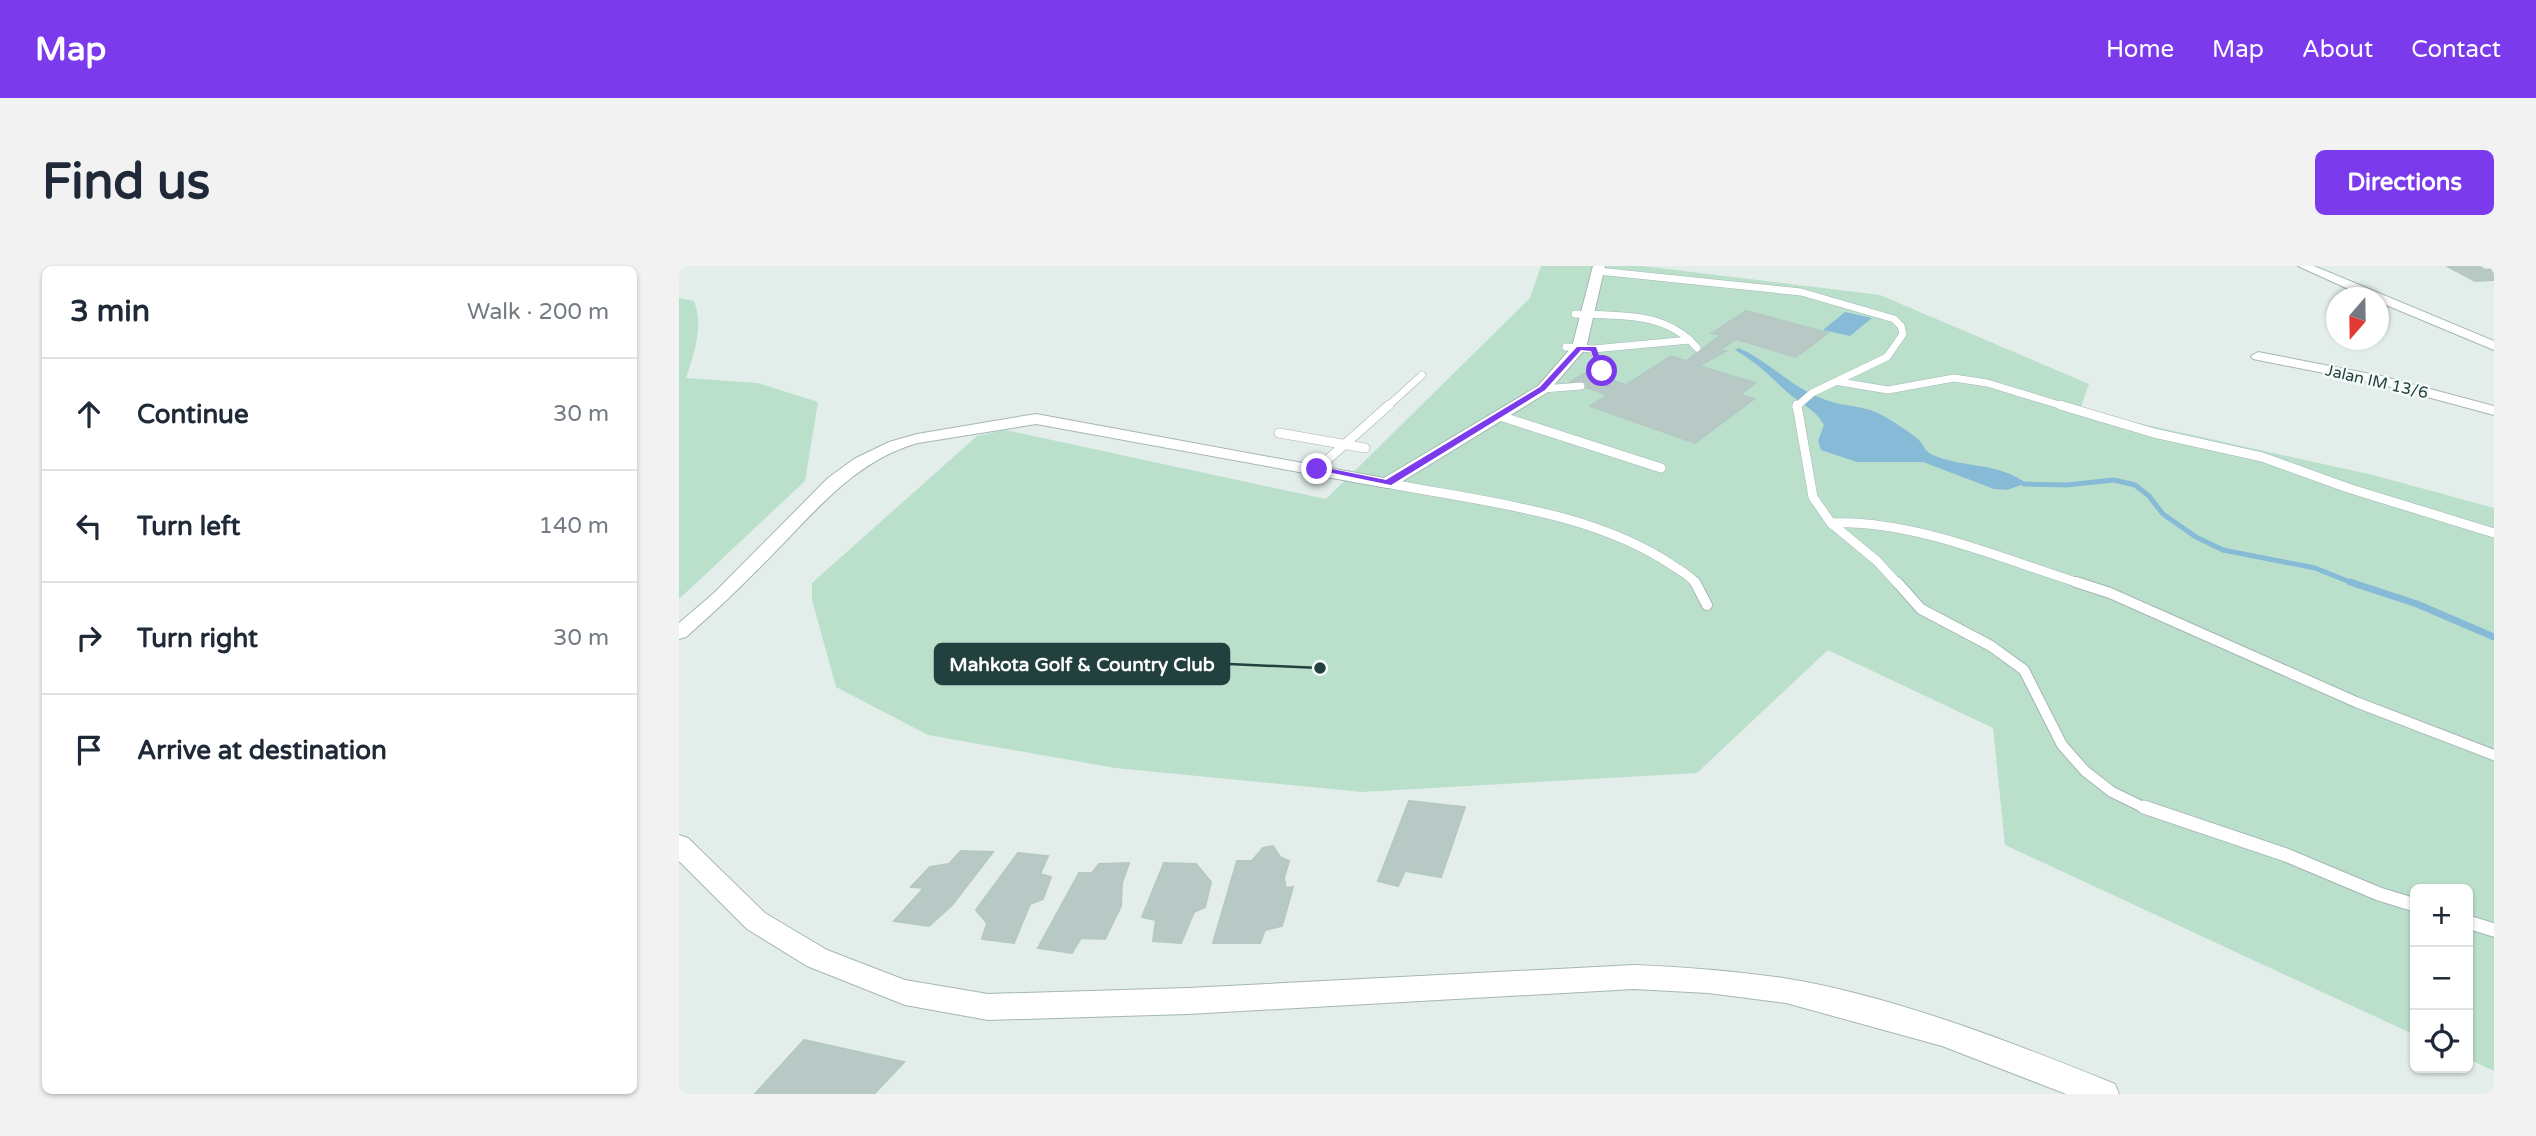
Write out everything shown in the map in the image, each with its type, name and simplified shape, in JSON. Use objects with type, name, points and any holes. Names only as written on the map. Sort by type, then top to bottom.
[{"type":"street","points":[[2304,266],[2494,346]]},
{"type":"street","points":[[679,632],[721,597],[834,482],[860,462],[895,445],[917,439],[1037,419],[1387,483],[1543,389],[1578,350],[1581,314],[1598,272]]},
{"type":"street","name":"Jalan IM 13/6","points":[[2258,356],[2381,380],[2494,411]]},
{"type":"street","points":[[679,845],[756,921],[817,958],[905,992],[988,1007],[1188,1001],[1634,977],[1708,981],[1786,991],[1868,1011],[1942,1033],[2104,1094]]},
{"type":"lane","points":[[1598,272],[1801,292],[1880,312],[1894,319],[1901,326],[1903,334],[1888,356],[1840,382],[1814,392],[1795,406],[1813,498],[1831,523],[1877,561],[1921,609],[1991,646],[2024,670],[2062,746],[2085,771],[2112,792],[2157,814],[2286,855],[2378,894],[2410,904]]},
{"type":"lane","points":[[1581,314],[1654,321],[1679,329],[1697,348]]},
{"type":"lane","points":[[1578,350],[1690,340]]},
{"type":"lane","points":[[1578,350],[1602,371],[1599,376]]},
{"type":"lane","points":[[1317,469],[1422,374]]},
{"type":"lane","points":[[1840,382],[1888,390],[1954,378],[1987,383],[2154,433],[2262,457],[2348,488],[2494,533]]},
{"type":"lane","points":[[1543,389],[1581,386]]},
{"type":"lane","points":[[1500,416],[1661,468]]},
{"type":"lane","points":[[1279,433],[1365,448]]},
{"type":"lane","points":[[1387,483],[1544,514],[1621,538],[1663,559],[1694,580],[1707,605]]},
{"type":"lane","points":[[1831,523],[1854,522],[1926,535],[2110,593],[2356,702],[2494,755]]},
{"type":"lane","points":[[2473,924],[2494,930]]},
{"type":"green space","points":[[1541,266],[1643,266],[1880,295],[2089,384],[2080,410],[2373,475],[2494,508],[2494,1071],[2473,1061],[2473,884],[2410,884],[2410,1033],[2005,845],[1993,728],[1828,650],[1697,773],[1361,792],[1115,768],[928,735],[836,687],[812,600],[812,583],[977,436],[1005,430],[1326,499],[1530,298]]},
{"type":"green space","points":[[679,298],[694,301],[698,320],[697,340],[686,378],[758,383],[818,402],[805,481],[679,599]]},
{"type":"water","points":[[1845,312],[1872,318],[1850,336],[1823,330]]},
{"type":"water","points":[[1739,348],[1814,395],[1882,415],[1918,439],[1931,454],[2001,471],[2023,481],[2024,484],[2007,490],[1994,489],[1923,462],[1857,462],[1821,450],[1818,441],[1824,425],[1821,420],[1756,364],[1735,350]]},
{"type":"building","points":[[2478,266],[2485,270],[2494,269],[2494,280],[2475,281],[2449,267]]},
{"type":"building","points":[[1746,311],[1828,333],[1796,357],[1736,339],[1720,350],[1726,351],[1699,366],[1755,383],[1740,395],[1754,399],[1695,443],[1590,406],[1608,395],[1570,382],[1587,372],[1626,385],[1671,356],[1686,361],[1721,335],[1712,333]]},
{"type":"building","points":[[1409,801],[1465,807],[1441,877],[1405,871],[1398,886],[1378,881]]},
{"type":"building","points":[[1273,846],[1280,857],[1289,861],[1284,878],[1286,888],[1293,887],[1282,926],[1265,930],[1260,943],[1213,943],[1237,861],[1252,861],[1263,848]]},
{"type":"building","points":[[961,851],[993,852],[952,905],[929,926],[894,921],[924,888],[911,887],[930,867],[949,864]]},
{"type":"building","points":[[1018,853],[1048,856],[1040,874],[1051,877],[1043,899],[1030,904],[1014,943],[982,939],[987,923],[976,910]]},
{"type":"building","points":[[1129,863],[1122,883],[1121,906],[1105,939],[1081,938],[1072,953],[1038,948],[1079,873],[1092,873],[1099,864]]},
{"type":"building","points":[[1164,863],[1196,864],[1211,882],[1205,907],[1194,912],[1181,943],[1153,941],[1156,920],[1142,917]]},
{"type":"building","points":[[804,1040],[904,1062],[874,1094],[755,1094]]},
{"type":"waterway","points":[[2024,484],[2066,485],[2114,480],[2135,485],[2149,496],[2163,514],[2196,537],[2223,550],[2315,568],[2350,582]]},
{"type":"waterway","points":[[2350,582],[2417,604],[2494,637]]},
{"type":"waterway","points":[[2350,582],[2355,584]]},
{"type":"place","name":"Mahkota Golf & Country Club","points":[[1320,668]]},
{"type":"route","points":[[1317,469],[1387,483],[1543,389],[1579,348],[1593,349],[1602,371]]}]
